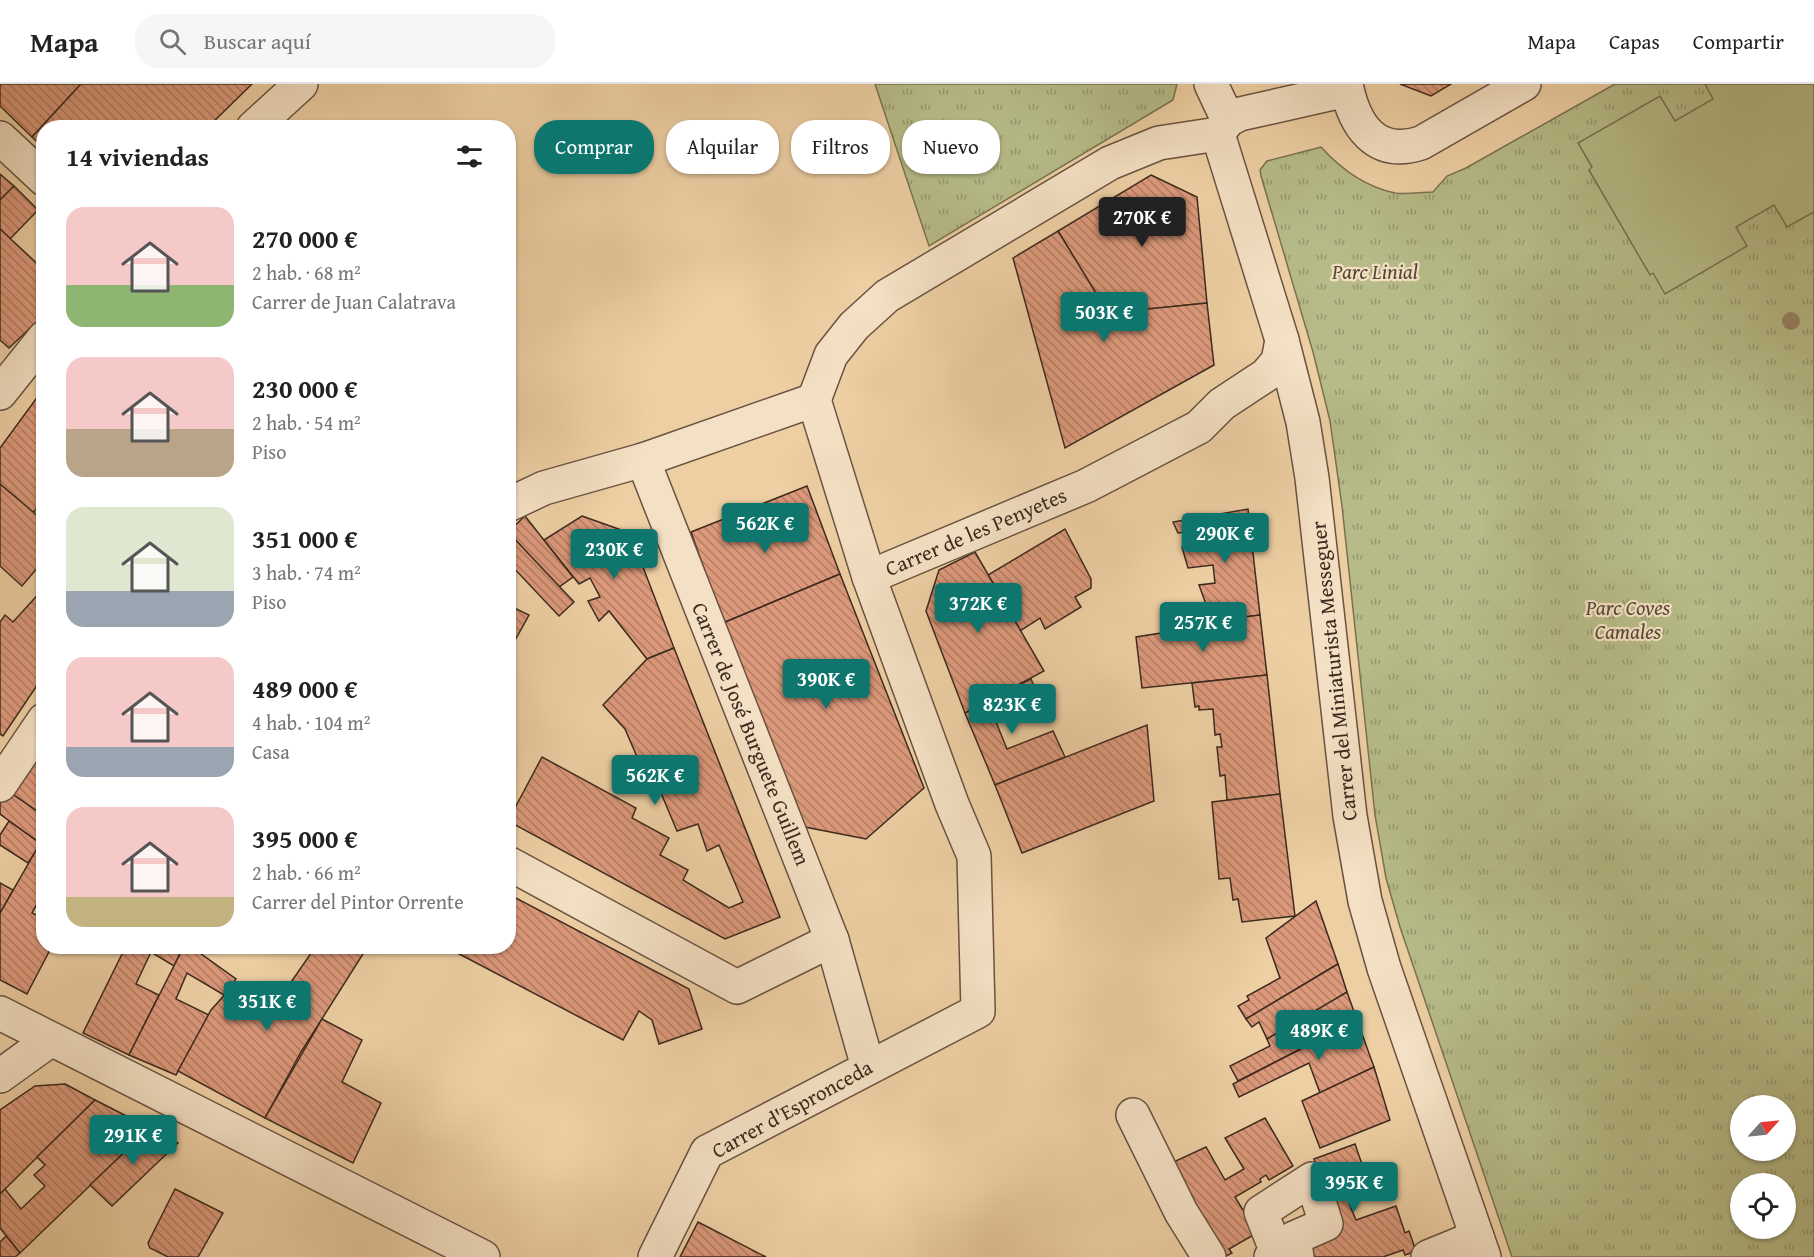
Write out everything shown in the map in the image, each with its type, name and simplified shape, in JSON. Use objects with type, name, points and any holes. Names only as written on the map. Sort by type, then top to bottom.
[{"type":"street","points":[[262,120],[301,84]]},
{"type":"street","name":"Carrer del Miniaturista Messeguer","points":[[1211,84],[1296,390],[1312,478],[1356,863],[1384,968],[1481,1247]]},
{"type":"street","points":[[516,501],[544,488],[643,460],[814,400],[831,355],[854,326],[887,296],[1110,162],[1159,143],[1223,127],[1240,114],[1347,87],[1355,113],[1369,136],[1381,144],[1407,147],[1421,143],[1524,84]]},
{"type":"street","points":[[0,138],[36,172]]},
{"type":"street","name":"Carrer de les Penyetes","points":[[814,400],[869,577],[1086,486],[1199,427],[1222,404],[1266,375],[1278,361],[1282,340]]},
{"type":"street","points":[[0,393],[36,348]]},
{"type":"street","name":"Carrer de José Burguete Guillem","points":[[643,460],[832,940],[868,1067]]},
{"type":"street","name":"Carrer d'Espronceda","points":[[655,1257],[707,1152],[978,1011],[974,856],[952,804],[869,577]]},
{"type":"street","points":[[0,785],[36,732]]},
{"type":"street","points":[[516,867],[737,987],[832,940]]},
{"type":"street","points":[[0,1013],[483,1257]]},
{"type":"street","points":[[0,1076],[50,1040]]},
{"type":"street","points":[[1133,1115],[1181,1212],[1209,1257]]},
{"type":"street","points":[[1270,1257],[1276,1250],[1261,1212],[1312,1179],[1326,1224],[1294,1238],[1297,1257]]},
{"type":"street","points":[[1428,1257],[1481,1247]]},
{"type":"green space","points":[[875,84],[1177,84],[1173,100],[929,246],[905,174],[1000,174],[1000,120],[902,120],[902,165],[890,129],[890,120],[887,120]]},
{"type":"green space","name":"Parc Coves Camales","points":[[1615,84],[1814,84],[1814,1257],[1512,1257],[1400,927],[1386,878],[1375,815],[1342,506],[1330,421],[1313,352],[1260,170],[1267,161],[1321,147],[1336,162],[1364,181],[1395,193],[1433,192],[1447,176],[1466,168]]},
{"type":"green space","points":[[1705,84],[1814,84],[1814,212],[1787,227],[1774,205],[1736,227],[1747,246],[1665,294],[1653,273],[1650,275],[1589,170],[1592,167],[1578,143],[1660,96],[1675,121],[1713,99]]},
{"type":"building","points":[[0,84],[81,84],[48,120],[36,120],[36,133],[32,137],[0,106]]},
{"type":"building","points":[[81,84],[252,84],[215,120],[48,120]]},
{"type":"building","points":[[1400,84],[1451,84],[1431,96]]},
{"type":"building","points":[[0,174],[14,186],[0,200]]},
{"type":"building","points":[[1151,175],[1197,197],[1207,303],[1108,313],[1058,231]]},
{"type":"building","points":[[14,186],[36,208],[36,212],[10,239],[0,229],[0,200]]},
{"type":"building","points":[[0,229],[36,263],[36,323],[9,348],[0,340]]},
{"type":"building","points":[[1058,231],[1108,313],[1207,303],[1214,365],[1065,448],[1013,258]]},
{"type":"building","points":[[36,399],[36,509],[33,513],[0,484],[0,448]]},
{"type":"building","points":[[0,484],[36,514],[36,569],[22,586],[0,566]]},
{"type":"building","points":[[807,486],[840,574],[723,623],[691,532]]},
{"type":"building","points":[[1248,509],[1260,615],[1212,621],[1199,585],[1215,583],[1213,565],[1188,568],[1182,547],[1211,543],[1209,529],[1178,533],[1173,522]]},
{"type":"building","points":[[525,516],[573,577],[559,587],[516,541],[516,524]]},
{"type":"building","points":[[582,516],[630,533],[674,648],[647,659],[609,611],[599,621],[588,601],[600,597],[590,578],[579,584],[544,540]]},
{"type":"building","points":[[1065,529],[1091,579],[1091,588],[1075,597],[1081,607],[1045,629],[1040,618],[1020,631],[988,575]]},
{"type":"building","points":[[516,540],[574,602],[559,616],[516,570]]},
{"type":"building","points":[[975,552],[1044,671],[965,713],[926,611],[939,570]]},
{"type":"building","points":[[840,574],[924,788],[866,839],[805,827],[723,623]]},
{"type":"building","points":[[36,597],[36,687],[3,736],[0,734],[0,622],[5,615],[13,622]]},
{"type":"building","points":[[516,609],[529,615],[516,639]]},
{"type":"building","points":[[1260,615],[1267,675],[1142,688],[1136,637],[1206,626],[1206,623],[1212,621]]},
{"type":"building","points":[[674,648],[780,917],[725,939],[516,825],[516,806],[542,757],[636,808],[632,818],[669,838],[660,855],[688,870],[683,880],[729,908],[743,902],[719,845],[707,851],[698,824],[677,831],[661,793],[654,796],[625,729],[603,705],[647,659]]},
{"type":"building","points":[[1267,675],[1280,794],[1227,800],[1225,775],[1220,776],[1217,747],[1222,747],[1220,734],[1215,735],[1213,709],[1199,710],[1199,706],[1195,707],[1192,683]]},
{"type":"building","points":[[1031,679],[1044,709],[1020,718],[1014,708],[994,717],[1007,749],[1053,731],[1065,757],[995,785],[965,713]]},
{"type":"building","points":[[1147,725],[1154,801],[1022,853],[995,785]]},
{"type":"building","points":[[36,749],[36,810],[8,791]]},
{"type":"building","points":[[8,791],[36,810],[36,840],[0,814],[0,803]]},
{"type":"building","points":[[1280,794],[1295,916],[1242,922],[1238,899],[1233,900],[1230,878],[1219,879],[1212,802]]},
{"type":"building","points":[[9,821],[36,840],[36,851],[28,863],[0,845],[0,835]]},
{"type":"building","points":[[36,850],[36,906],[32,913],[36,915],[36,954],[48,954],[27,994],[0,980],[0,913]]},
{"type":"building","points":[[0,883],[13,890],[0,913]]},
{"type":"building","points":[[516,898],[689,989],[702,1029],[659,1044],[652,1020],[639,1011],[623,1040],[459,954],[516,954]]},
{"type":"building","points":[[1316,901],[1338,964],[1246,1019],[1238,1006],[1249,1000],[1247,996],[1280,978],[1266,938]]},
{"type":"building","points":[[122,954],[150,954],[136,984],[159,995],[129,1055],[83,1033]]},
{"type":"building","points":[[154,954],[180,954],[174,966]]},
{"type":"building","points":[[180,954],[201,954],[236,979],[224,995],[187,973],[176,999],[209,1015],[176,1075],[129,1055]]},
{"type":"building","points":[[310,954],[363,954],[301,1052],[265,1118],[178,1071],[211,1010],[230,989],[269,1014]]},
{"type":"building","points":[[1338,964],[1347,992],[1300,1021],[1267,1039],[1259,1022],[1252,1027],[1246,1019]]},
{"type":"building","points":[[1347,992],[1357,1020],[1238,1081],[1230,1066],[1270,1046],[1267,1039]]},
{"type":"building","points":[[322,1019],[362,1040],[342,1082],[381,1103],[353,1163],[265,1118]]},
{"type":"building","points":[[1357,1020],[1374,1067],[1320,1093],[1309,1063],[1239,1097],[1233,1084]]},
{"type":"building","points":[[1374,1067],[1390,1120],[1320,1148],[1302,1101]]},
{"type":"building","points":[[65,1084],[95,1100],[0,1194],[0,1110],[35,1086]]},
{"type":"building","points":[[95,1100],[150,1128],[20,1253],[0,1228],[0,1194],[5,1189],[21,1209],[45,1186],[34,1175],[45,1165],[37,1157]]},
{"type":"building","points":[[1265,1118],[1293,1166],[1269,1180],[1266,1175],[1260,1179],[1261,1182],[1235,1197],[1257,1233],[1229,1249],[1232,1253],[1224,1257],[1167,1165],[1206,1147],[1225,1180],[1244,1169],[1225,1138]]},
{"type":"building","points":[[150,1128],[178,1143],[112,1206],[90,1185]]},
{"type":"building","points":[[1355,1144],[1365,1173],[1371,1171],[1379,1194],[1363,1200],[1361,1196],[1348,1201],[1356,1220],[1396,1206],[1405,1233],[1409,1231],[1416,1251],[1405,1255],[1403,1250],[1383,1257],[1306,1257],[1329,1198],[1314,1159]]},
{"type":"building","points":[[175,1189],[223,1213],[198,1257],[168,1257],[150,1248],[148,1243]]},
{"type":"building","points":[[698,1222],[766,1257],[680,1257]]},
{"type":"building","points":[[6,1236],[20,1253],[15,1257],[0,1257],[0,1242]]},
{"type":"park label","name":"Parc Linial","points":[[1375,272]]}]
